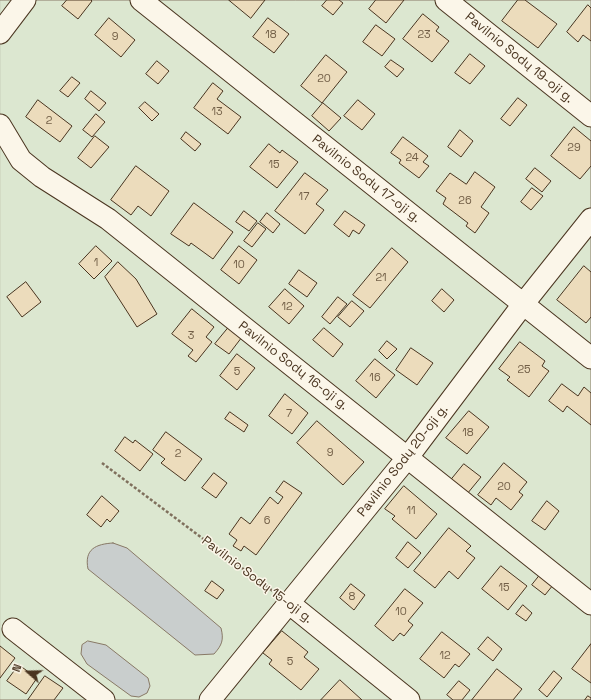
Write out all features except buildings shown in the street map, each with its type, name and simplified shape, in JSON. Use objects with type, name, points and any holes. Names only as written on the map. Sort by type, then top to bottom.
[{"type":"street","points":[[0,33],[26,0]]},
{"type":"street","name":"Pavilnio Sodų 17-oji g.","points":[[141,0],[524,303],[591,358]]},
{"type":"street","name":"Pavilnio Sodų 19-oji g.","points":[[446,0],[591,116]]},
{"type":"street","name":"Pavilnio Sodų 16-oji g.","points":[[0,125],[21,160],[37,173],[108,219],[591,604]]},
{"type":"street","name":"Pavilnio Sodų 20-oji g.","points":[[210,700],[290,604],[408,457],[524,303],[591,218]]},
{"type":"street","name":"Pavilnio Sodų 15-oji g.","points":[[290,604],[409,700]]},
{"type":"street","points":[[13,629],[104,700]]},
{"type":"path","name":"Pavilnio Sodų 15-oji g.","points":[[102,463],[290,604]]},
{"type":"green space","points":[[0,0],[591,0],[591,700],[0,700]]},
{"type":"shaded area","points":[[113,543],[127,548],[221,628],[222,642],[214,654],[195,655],[88,569],[87,562],[90,552],[97,546]]},
{"type":"shaded area","points":[[88,641],[106,645],[148,678],[150,686],[147,693],[139,697],[131,696],[87,664],[81,654],[82,645]]}]
